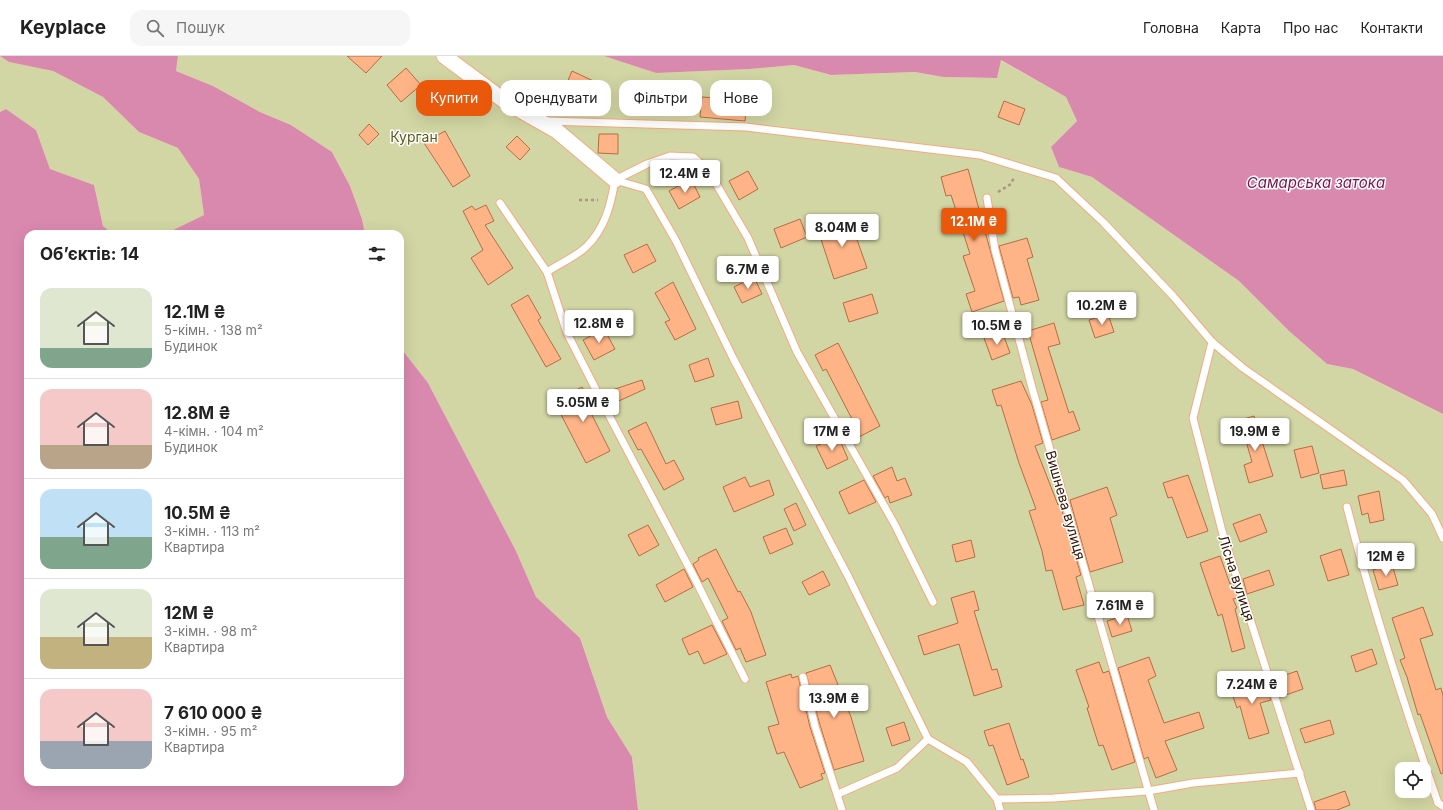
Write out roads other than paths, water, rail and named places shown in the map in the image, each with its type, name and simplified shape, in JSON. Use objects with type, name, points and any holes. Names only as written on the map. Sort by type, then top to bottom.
[{"type":"street","points":[[445,56],[506,102],[557,131],[615,180]]},
{"type":"lane","points":[[537,121],[746,127],[980,155],[1056,178],[1103,222],[1173,296],[1212,342],[1243,368],[1403,480],[1432,514],[1443,538]]},
{"type":"lane","points":[[615,180],[647,164],[670,156],[692,157],[708,170],[748,238],[798,352],[895,525],[933,602]]},
{"type":"lane","points":[[547,272],[586,247],[601,229],[612,202],[615,180]]},
{"type":"lane","points":[[615,180],[646,189],[676,242],[733,358],[848,576],[928,739],[967,762],[996,798],[1000,810]]},
{"type":"lane","name":"Вишнева вулиця","points":[[987,198],[995,250],[1033,391],[1154,810]]},
{"type":"lane","points":[[500,203],[547,272],[567,332],[745,679]]},
{"type":"lane","name":"Лісна вулиця","points":[[1212,342],[1193,418],[1222,531],[1300,773],[1310,810]]},
{"type":"lane","points":[[1347,507],[1361,564],[1416,739],[1438,803],[1443,806]]},
{"type":"lane","points":[[803,677],[815,726],[842,810]]},
{"type":"lane","points":[[838,794],[897,768],[928,739]]},
{"type":"lane","points":[[996,798],[1054,798],[1148,791],[1193,783],[1300,773]]},
{"type":"water","points":[[0,56],[178,56],[176,71],[213,86],[260,112],[291,125],[332,152],[350,186],[362,219],[364,230],[173,230],[204,215],[199,179],[178,148],[139,132],[103,97],[53,71],[9,62]]},
{"type":"water","name":"Самарська затока","points":[[604,56],[1443,56],[1443,414],[1353,369],[1327,364],[1289,331],[1239,281],[1092,177],[1059,167],[1051,147],[1077,121],[1066,97],[1001,60],[997,78],[943,77],[915,72],[831,75],[794,65],[750,69],[656,73]]},
{"type":"water","points":[[6,109],[36,130],[50,169],[94,185],[103,226],[108,230],[24,230],[24,786],[404,786],[404,352],[428,383],[516,551],[536,597],[580,638],[607,717],[632,757],[638,810],[0,810],[0,112]]},
{"type":"park label","name":"Курган","points":[[414,136]]}]
